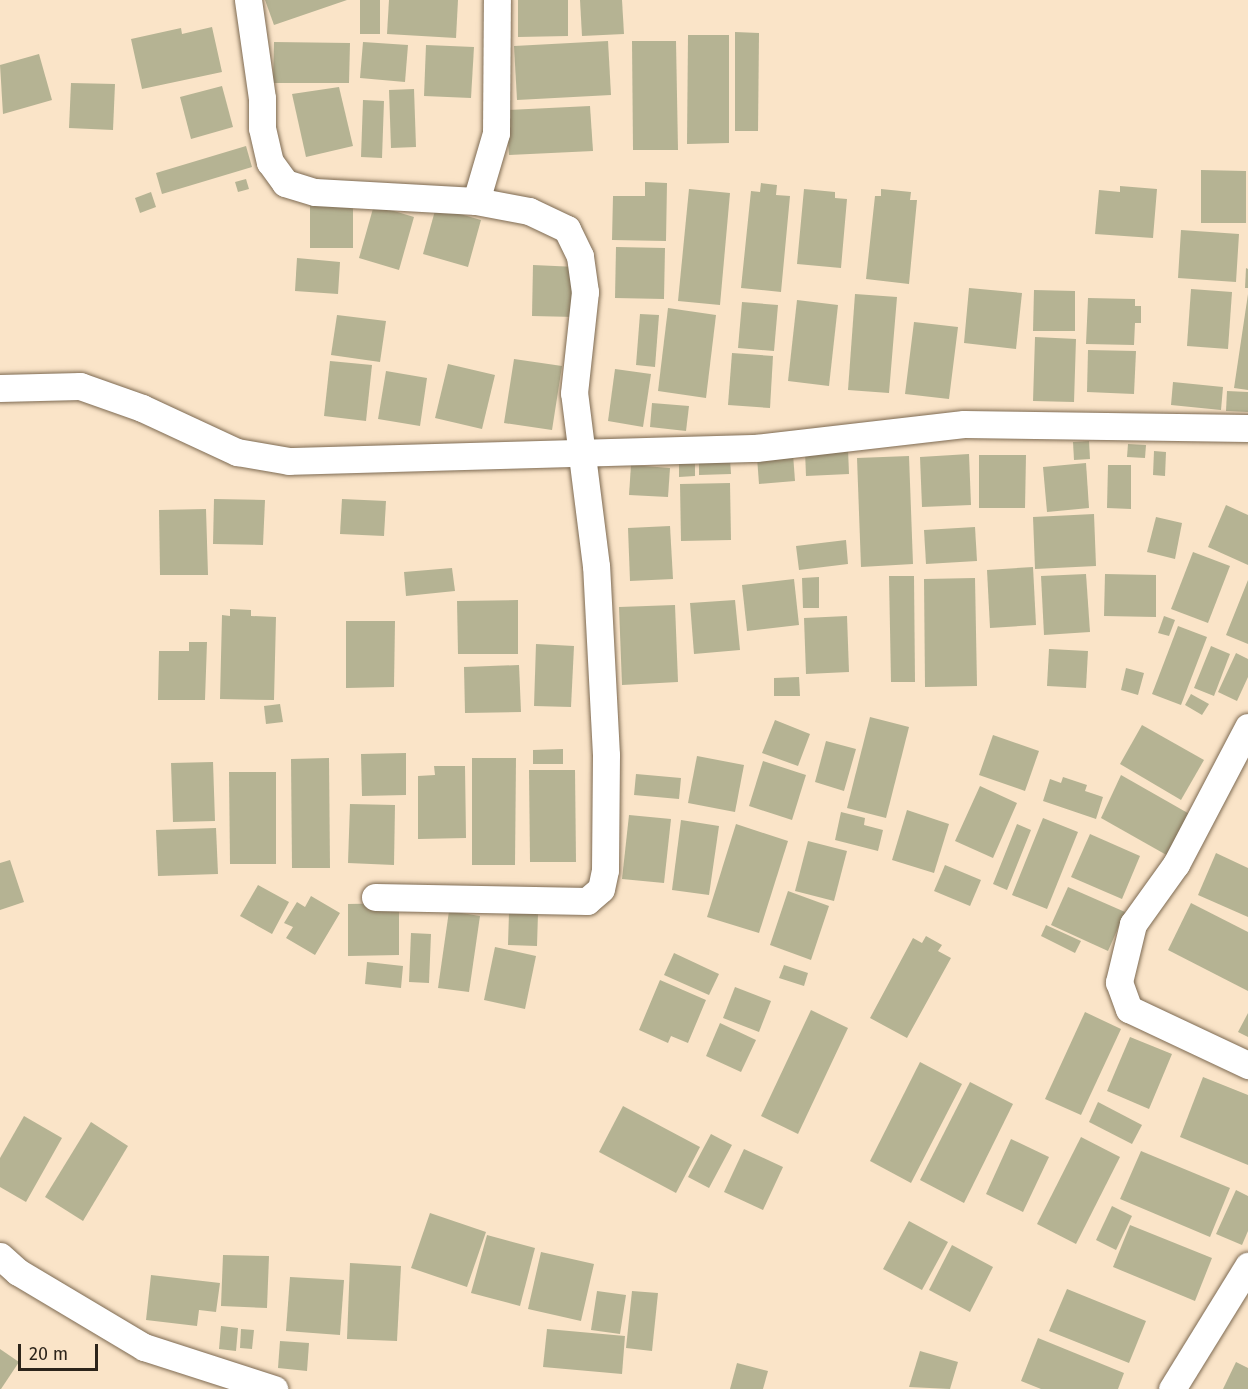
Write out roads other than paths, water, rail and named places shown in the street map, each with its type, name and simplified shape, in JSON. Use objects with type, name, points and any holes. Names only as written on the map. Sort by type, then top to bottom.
[{"type":"street","points":[[248,0],[262,98],[262,128],[270,162],[285,183],[315,192],[476,201],[530,211],[567,229],[580,256],[585,292],[574,393],[579,454],[596,566],[606,755],[601,889],[587,901],[565,902],[375,897]]},
{"type":"street","points":[[476,201],[496,133],[497,0]]},
{"type":"street","points":[[0,388],[80,386],[142,408],[237,452],[289,461],[756,448],[964,424],[1248,428]]},
{"type":"street","points":[[1248,727],[1176,864],[1133,924],[1119,982],[1129,1009],[1248,1065]]},
{"type":"street","points":[[0,1256],[18,1272],[144,1347],[274,1389]]},
{"type":"street","points":[[1172,1389],[1248,1266]]}]
